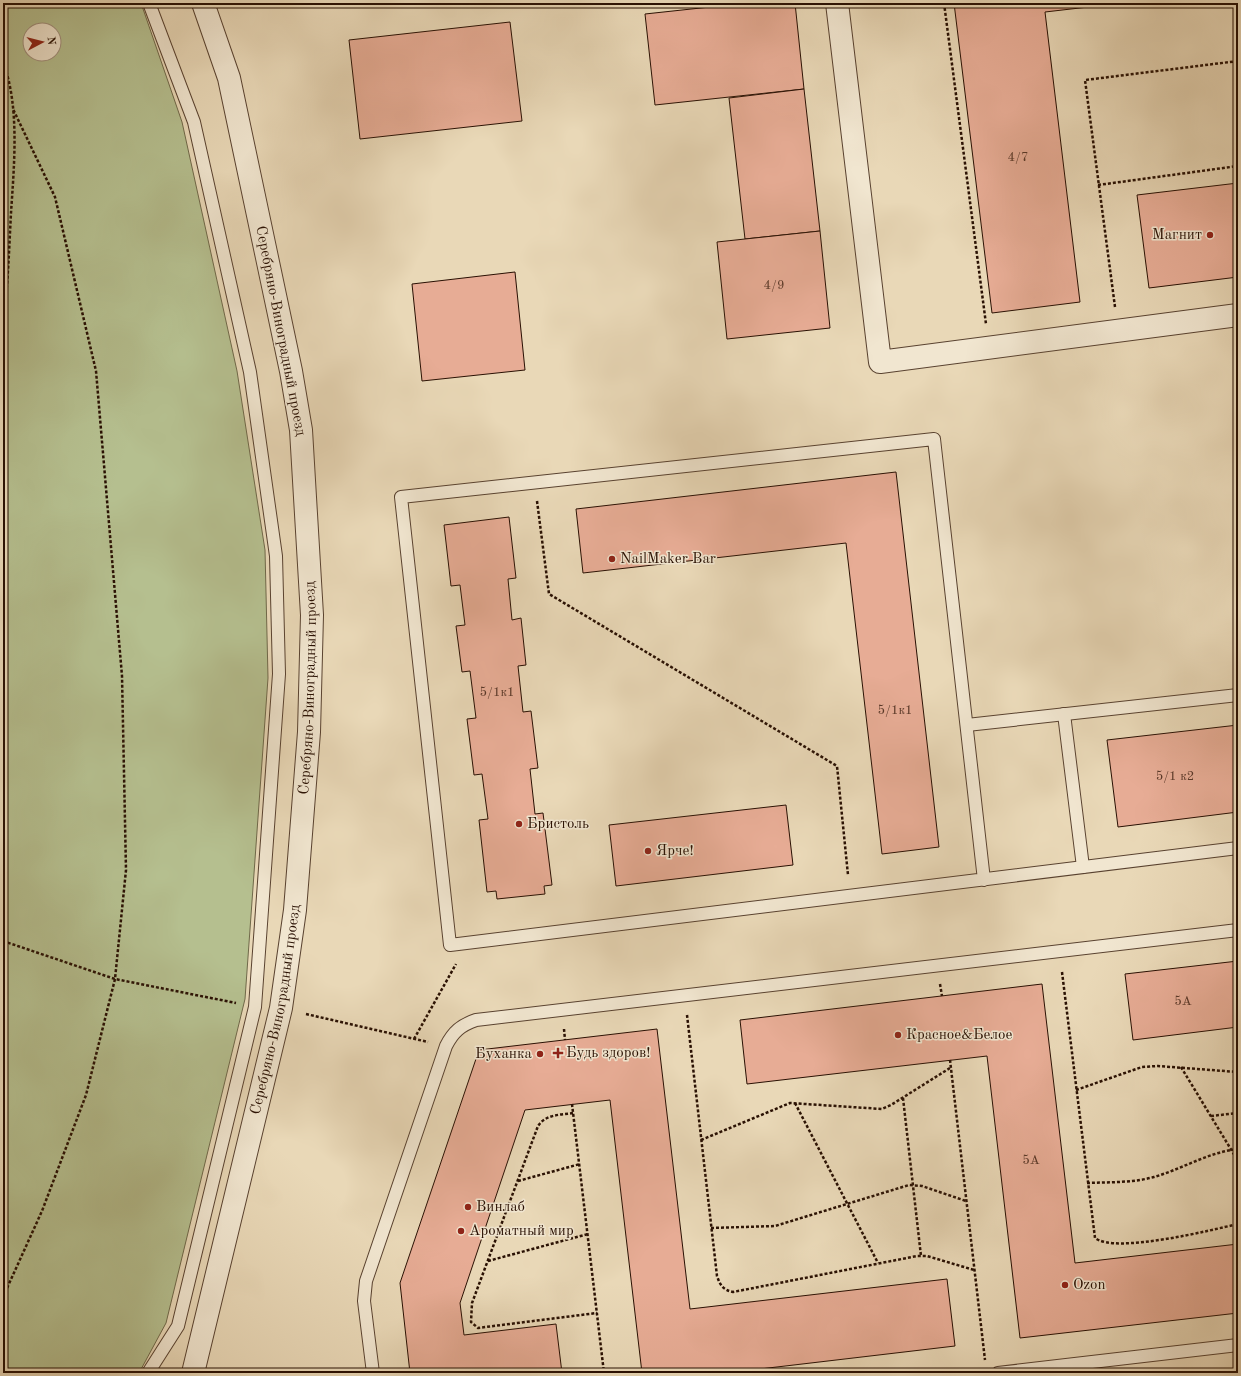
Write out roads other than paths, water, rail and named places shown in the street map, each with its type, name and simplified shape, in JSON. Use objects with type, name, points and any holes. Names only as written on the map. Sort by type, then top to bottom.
[{"type":"street","name":"Серебряно-Виноградный проезд","points":[[193,1373],[282,1008],[295,910],[310,732],[312,615],[300,430],[291,371],[229,78],[203,3]]},
{"type":"street","points":[[837,3],[880,362],[1238,315]]},
{"type":"lane","points":[[148,1373],[178,1326],[256,1007],[279,674],[276,556],[250,372],[194,122],[149,3]]},
{"type":"lane","points":[[984,880],[934,438],[401,497],[450,945],[984,880],[1238,848]]},
{"type":"lane","points":[[967,725],[1238,694]]},
{"type":"lane","points":[[1064,714],[1083,867]]},
{"type":"lane","points":[[373,1373],[364,1301],[366,1281],[446,1046],[458,1028],[476,1020],[1238,930]]},
{"type":"lane","points":[[998,1373],[1238,1345]]},
{"type":"place","name":"Магнит","points":[[1210,235]]},
{"type":"place","name":"NailMaker Bar","points":[[612,559]]},
{"type":"place","name":"Бристоль","points":[[519,824]]},
{"type":"place","name":"Ярче!","points":[[648,851]]},
{"type":"place","name":"Красное&Белое","points":[[898,1035]]},
{"type":"place","name":"Будь здоров!","points":[[558,1053]]},
{"type":"place","name":"Буханка","points":[[540,1054]]},
{"type":"place","name":"Винлаб","points":[[468,1207]]},
{"type":"place","name":"Ароматный мир","points":[[461,1231]]},
{"type":"place","name":"Ozon","points":[[1065,1285]]}]
